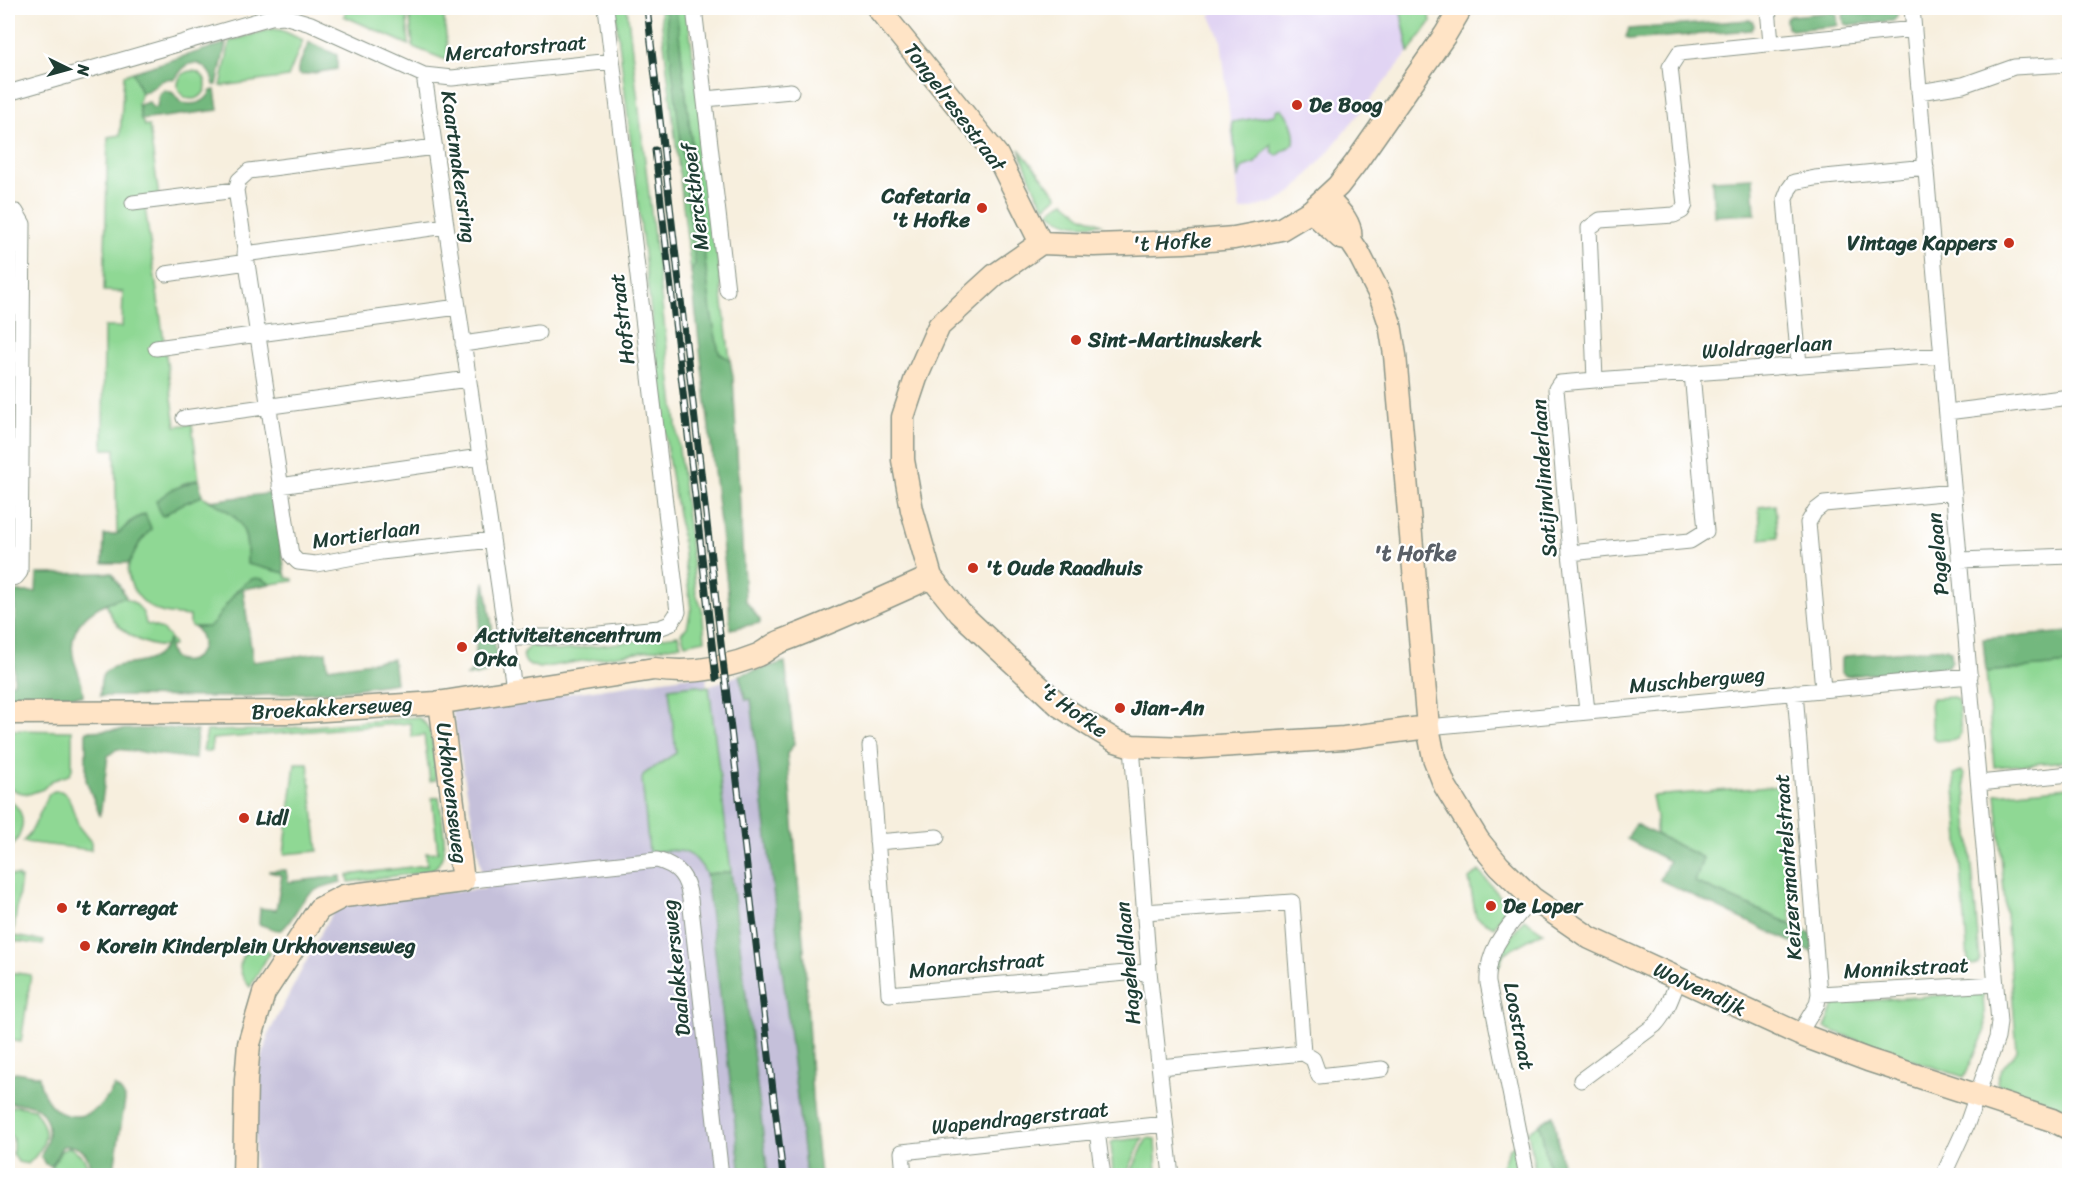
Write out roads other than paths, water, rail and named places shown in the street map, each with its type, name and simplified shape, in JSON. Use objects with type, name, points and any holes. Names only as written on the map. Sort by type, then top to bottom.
[{"type":"street","name":"Hofstraat","points":[[507,637],[569,637],[659,628],[670,624],[678,612],[606,8]]},
{"type":"street","name":"Merckthoef","points":[[694,8],[728,290]]},
{"type":"street","name":"Tongelresestraat","points":[[878,8],[997,155],[1041,243]]},
{"type":"street","name":"'t Hofke","points":[[1428,727],[1321,739],[1186,748],[1132,746],[1106,735],[1060,706],[960,613],[931,577],[912,510],[903,460],[903,417],[916,378],[939,326],[995,275],[1041,243],[1128,244],[1234,238],[1281,229],[1319,205],[1355,164],[1445,35],[1461,8]]},
{"type":"street","points":[[1768,8],[1771,43]]},
{"type":"street","name":"Pagelaan","points":[[1912,8],[1999,1022],[1997,1038],[1967,1124],[1943,1176]]},
{"type":"street","name":"Kaartmakersring","points":[[8,93],[283,12],[424,75],[514,689]]},
{"type":"street","points":[[1595,380],[1589,228],[1600,220],[1674,215],[1682,211],[1685,206],[1670,67],[1679,53],[1914,29]]},
{"type":"street","name":"Mercatorstraat","points":[[424,75],[462,77],[612,61]]},
{"type":"street","points":[[1920,92],[1964,85],[2014,67],[2070,64]]},
{"type":"street","points":[[705,99],[791,91]]},
{"type":"street","points":[[133,203],[236,190],[239,180],[249,171],[435,147]]},
{"type":"street","points":[[1799,365],[1785,199],[1789,189],[1794,183],[1815,178],[1926,167]]},
{"type":"street","name":"Mortierlaan","points":[[236,190],[291,555],[298,562],[316,564],[381,552],[492,540]]},
{"type":"street","points":[[1319,205],[1341,238],[1350,240],[1358,252],[1381,297],[1390,324],[1395,355],[1428,727]]},
{"type":"street","points":[[8,212],[16,212],[23,224],[20,572],[16,577],[8,579]]},
{"type":"street","points":[[166,274],[246,258],[446,226]]},
{"type":"street","points":[[156,348],[458,307]]},
{"type":"street","points":[[463,344],[538,333]]},
{"type":"street","name":"Woldragerlaan","points":[[1595,380],[1942,355]]},
{"type":"street","points":[[1570,553],[1690,541],[1706,531],[1692,373]]},
{"type":"street","points":[[184,418],[468,379]]},
{"type":"street","name":"Satijnvlinderlaan","points":[[1587,711],[1556,389],[1560,383],[1595,380]]},
{"type":"street","points":[[1947,412],[2070,397]]},
{"type":"street","points":[[280,486],[480,458]]},
{"type":"street","points":[[1824,689],[1808,523],[1815,511],[1824,504],[1954,492]]},
{"type":"street","points":[[1960,560],[2070,555]]},
{"type":"street","name":"Broekakkerseweg","points":[[8,713],[292,712],[440,702],[654,669],[673,659],[718,659],[754,642],[779,642],[831,622],[931,577]]},
{"type":"street","name":"Muschbergweg","points":[[1428,727],[1970,676]]},
{"type":"street","name":"Keizersmantelstraat","points":[[1795,692],[1819,994],[1817,1004],[1799,1034]]},
{"type":"street","name":"Urkhovenseweg","points":[[244,1176],[249,1044],[264,993],[319,909],[344,896],[463,881],[440,702]]},
{"type":"street","name":"Wolvendijk","points":[[1428,727],[1434,758],[1445,786],[1478,840],[1499,866],[1532,898],[1590,938],[1799,1034],[1868,1060],[2052,1120],[2070,1129]]},
{"type":"street","name":"Monarchstraat","points":[[870,746],[889,994],[1149,971]]},
{"type":"street","name":"Hageheldlaan","points":[[1132,746],[1149,971],[1171,1176]]},
{"type":"street","points":[[1979,783],[2070,774]]},
{"type":"street","points":[[877,842],[937,837]]},
{"type":"street","name":"Daalakkersweg","points":[[463,881],[657,860],[675,866],[684,876],[690,899],[721,1176]]},
{"type":"street","name":"Loostraat","points":[[1527,1176],[1487,971],[1492,951],[1532,898]]},
{"type":"street","points":[[1144,912],[1292,902],[1303,1053]]},
{"type":"street","points":[[1581,1080],[1655,1025],[1662,1017],[1678,980]]},
{"type":"street","name":"Monnikstraat","points":[[1819,994],[1996,984]]},
{"type":"street","points":[[1160,1067],[1303,1053],[1313,1059],[1319,1076],[1382,1069]]},
{"type":"street","name":"Wapendragerstraat","points":[[904,1176],[902,1152],[1165,1124]]},
{"type":"street","points":[[1097,1131],[1103,1176]]},
{"type":"railway","points":[[647,8],[783,1176]]},
{"type":"railway","points":[[655,150],[716,678]]},
{"type":"place","name":"De Boog","points":[[1297,105]]},
{"type":"place","name":"Cafetaria 't Hofke","points":[[982,208]]},
{"type":"place","name":"Vintage Kappers","points":[[2009,243]]},
{"type":"place","name":"Sint-Martinuskerk","points":[[1076,340]]},
{"type":"place","name":"'t Oude Raadhuis","points":[[973,568]]},
{"type":"place","name":"Activiteitencentrum Orka","points":[[462,647]]},
{"type":"place","name":"Jian-An","points":[[1120,708]]},
{"type":"place","name":"Lidl","points":[[244,818]]},
{"type":"place","name":"De Loper","points":[[1491,906]]},
{"type":"place","name":"'t Karregat","points":[[62,908]]},
{"type":"place","name":"Korein Kinderplein Urkhovenseweg","points":[[85,946]]},
{"type":"district","name":"'t Hofke","points":[[1415,553]]}]
